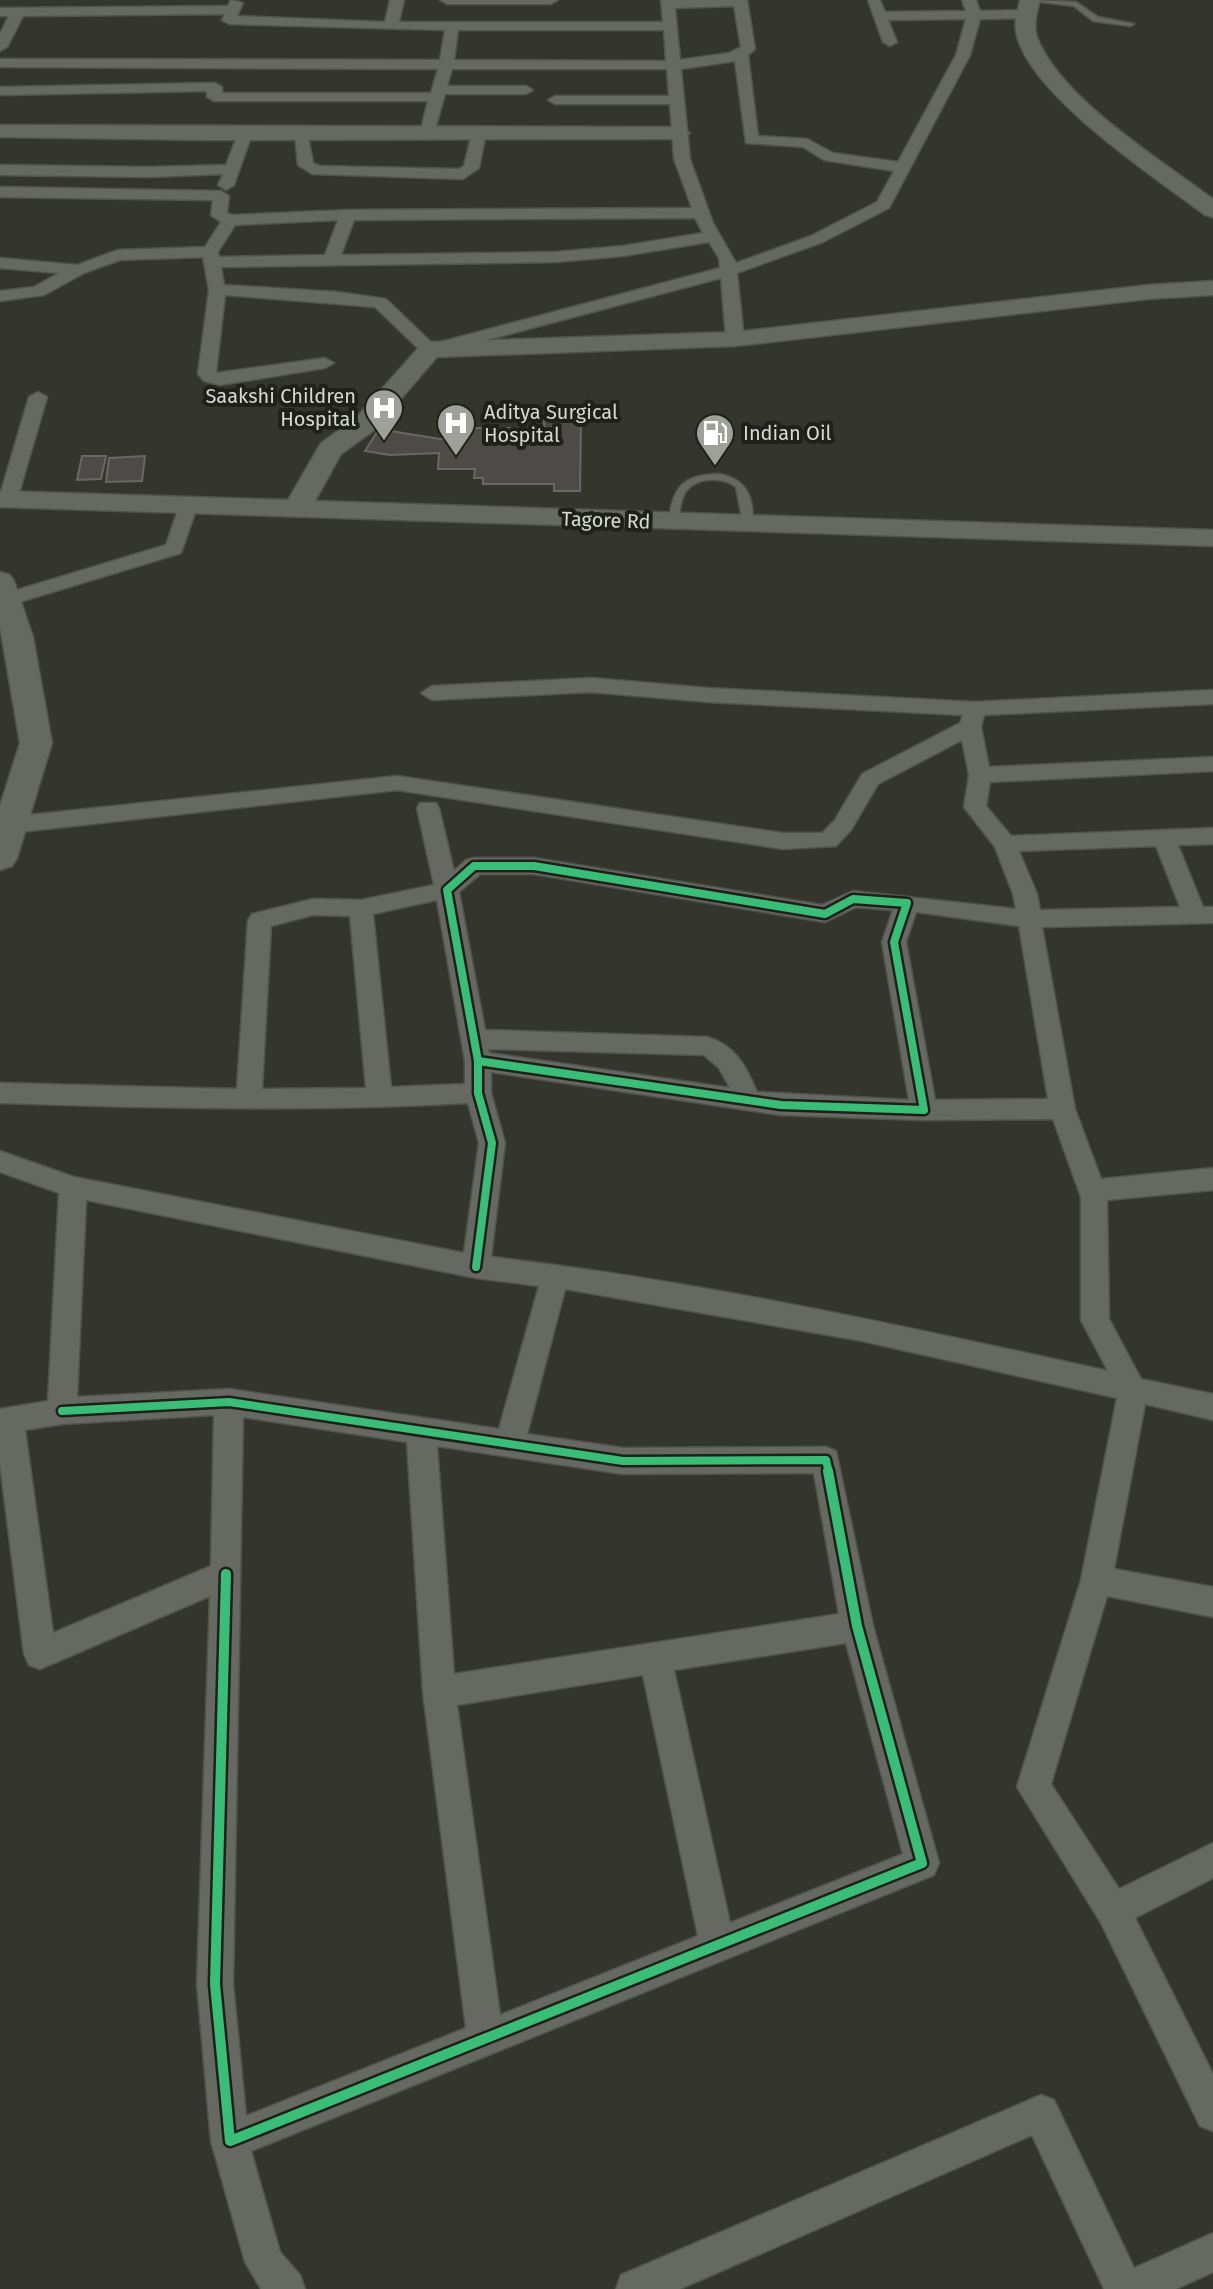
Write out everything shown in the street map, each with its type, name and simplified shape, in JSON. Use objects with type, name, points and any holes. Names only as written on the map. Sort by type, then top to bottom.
[{"type":"street","points":[[391,26],[397,0]]},
{"type":"street","points":[[447,0],[551,0]]},
{"type":"street","points":[[873,0],[890,42]]},
{"type":"street","points":[[0,12],[235,5],[229,20],[300,43],[446,64],[676,65],[741,55],[748,49],[740,1],[668,2],[676,65],[682,159],[701,213],[727,258],[735,339]]},
{"type":"street","points":[[880,16],[1029,5],[1026,35],[1041,64],[1076,103],[1213,210]]},
{"type":"street","points":[[297,509],[330,449],[364,425],[430,350],[728,271],[817,239],[883,205],[963,55],[971,7]]},
{"type":"street","points":[[0,47],[18,12]]},
{"type":"street","points":[[0,63],[300,43],[391,26],[670,26]]},
{"type":"street","points":[[427,133],[446,64],[452,26]]},
{"type":"street","points":[[741,55],[751,140],[807,143],[829,157],[905,168]]},
{"type":"street","points":[[0,91],[215,87],[214,97],[526,90]]},
{"type":"street","points":[[555,100],[676,100]]},
{"type":"street","points":[[0,131],[679,133]]},
{"type":"street","points":[[302,134],[306,165],[317,171],[463,174],[471,168],[479,133]]},
{"type":"street","points":[[245,134],[221,196],[219,215],[230,220],[348,215],[701,213]]},
{"type":"street","points":[[0,170],[149,172],[232,169]]},
{"type":"street","points":[[0,192],[221,196]]},
{"type":"street","points":[[331,260],[348,215]]},
{"type":"street","points":[[230,220],[211,257],[217,290],[207,374],[220,380],[325,363]]},
{"type":"street","points":[[0,296],[38,291],[78,270],[118,255],[331,260],[556,257],[623,251],[713,236]]},
{"type":"street","points":[[0,247],[78,270]]},
{"type":"street","points":[[0,263],[78,270]]},
{"type":"street","points":[[217,290],[337,297],[380,303],[430,350],[735,339],[1148,292],[1213,288]]},
{"type":"street","points":[[4,500],[38,397]]},
{"type":"street","name":"Tagore Rd","points":[[4,500],[1213,538]]},
{"type":"street","points":[[0,858],[9,813],[36,743],[5,605],[174,549],[188,507]]},
{"type":"street","points":[[432,693],[591,685],[972,718],[1213,697]]},
{"type":"street","points":[[9,813],[397,783],[783,841],[828,841],[843,825],[870,779],[972,718]]},
{"type":"street","points":[[972,718],[980,775],[975,807],[1005,844],[1025,894],[1062,1109],[1094,1197],[1095,1320],[1133,1391],[1096,1580],[1034,1787],[1113,1911],[1213,2113]]},
{"type":"street","points":[[980,775],[1213,764]]},
{"type":"street","points":[[428,808],[447,890],[476,1050],[478,1093],[492,1143],[476,1267]]},
{"type":"street","points":[[1005,844],[1213,836]]},
{"type":"street","points":[[249,1101],[260,920],[313,907],[361,908],[447,890],[474,866],[534,866],[825,914],[853,899],[1027,919],[1204,915],[1164,838]]},
{"type":"street","points":[[907,903],[894,942],[924,1110]]},
{"type":"street","points":[[361,908],[380,1100]]},
{"type":"street","points":[[476,1050],[707,1046],[721,1051],[729,1060],[748,1101]]},
{"type":"street","points":[[476,1050],[781,1105],[924,1110],[1062,1109]]},
{"type":"street","points":[[0,1093],[249,1101],[380,1100],[478,1093]]},
{"type":"street","points":[[0,1161],[73,1187],[476,1267],[555,1276],[862,1329],[1213,1407]]},
{"type":"street","points":[[1091,1191],[1213,1179]]},
{"type":"street","points":[[62,1411],[73,1187]]},
{"type":"street","points":[[509,1445],[555,1276]]},
{"type":"street","points":[[229,1402],[215,1984],[230,2141],[264,2262],[286,2289]]},
{"type":"street","points":[[226,1574],[40,1654],[5,1421],[62,1411],[229,1402],[623,1461],[826,1460],[857,1626],[922,1863],[230,2141]]},
{"type":"street","points":[[421,1430],[439,1692],[485,2039]]},
{"type":"street","points":[[1096,1580],[1213,1602]]},
{"type":"street","points":[[439,1692],[857,1626]]},
{"type":"street","points":[[655,1658],[717,1945]]},
{"type":"street","points":[[1113,1911],[1213,1860]]},
{"type":"street","points":[[635,2289],[1041,2113],[1124,2289]]},
{"type":"street","points":[[1133,2289],[1213,2252]]},
{"type":"lane","points":[[1029,5],[1076,4],[1096,19],[1130,24]]},
{"type":"lane","points":[[673,522],[681,490],[694,480],[714,477],[733,480],[740,486],[748,524]]},
{"type":"building","points":[[544,420],[581,420],[580,491],[554,491],[554,484],[483,484],[483,478],[474,478],[475,469],[438,469],[439,453],[390,455],[365,451],[379,429],[440,439],[470,437],[471,428],[544,428]]},
{"type":"building","points":[[82,456],[106,456],[101,479],[77,480]]},
{"type":"building","points":[[145,456],[142,481],[106,482],[109,458]]},
{"type":"cycle path","points":[[476,1267],[492,1143],[478,1093],[478,1061],[447,890],[474,866],[534,866],[825,914],[853,899],[907,903],[894,942],[924,1110],[781,1105],[478,1061]]},
{"type":"cycle path","points":[[62,1411],[229,1402],[623,1461],[826,1460],[857,1626],[922,1863],[230,2141],[215,1984],[226,1574]]},
{"type":"place","name":"Saakshi Children Hospital","points":[[384,442]]},
{"type":"place","name":"Aditya Surgical Hospital","points":[[456,457]]},
{"type":"place","name":"Indian Oil","points":[[715,467]]}]
